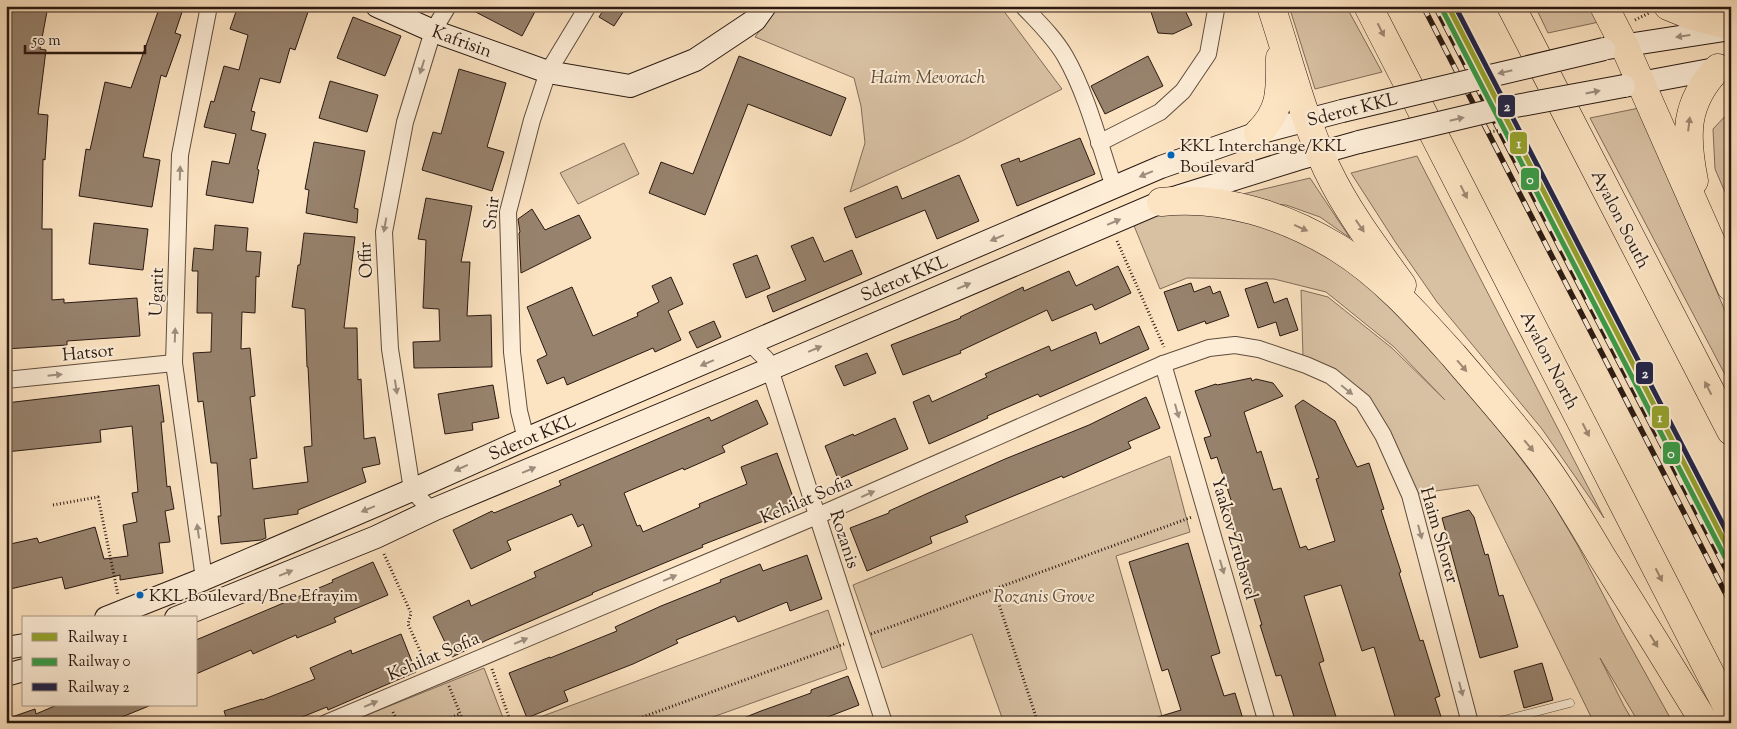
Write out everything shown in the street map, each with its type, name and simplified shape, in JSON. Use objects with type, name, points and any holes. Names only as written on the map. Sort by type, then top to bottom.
[{"type":"highway","points":[[1271,6],[1308,119],[1327,168],[1349,210],[1445,346]]},
{"type":"highway","name":"Ayalon North","points":[[1368,6],[1731,714]]},
{"type":"highway","name":"Ayalon South","points":[[1511,6],[1731,431]]},
{"type":"highway","points":[[1604,6],[1614,47],[1702,224],[1731,287]]},
{"type":"highway","points":[[1668,6],[1731,27]]},
{"type":"highway","points":[[1258,134],[1272,118],[1279,100],[1280,34]]},
{"type":"highway","points":[[1702,224],[1688,153],[1689,121],[1693,104],[1699,91],[1705,83],[1724,67]]},
{"type":"highway","points":[[1161,202],[1192,200],[1226,204],[1280,218],[1309,231],[1339,249],[1362,265],[1398,295],[1445,346],[1538,457],[1705,723]]},
{"type":"main road","name":"Kafrisin","points":[[376,6],[433,31],[548,72],[630,86],[695,60],[755,20],[765,6]]},
{"type":"main road","name":"Sderot KKL","points":[[114,615],[204,579],[412,490],[526,439],[752,344],[1161,167],[1258,134],[1342,110],[1614,47],[1731,27]]},
{"type":"main road","name":"Sderot KKL","points":[[181,616],[376,537],[435,509],[770,369],[1161,202],[1320,152],[1359,142],[1494,110],[1724,67]]},
{"type":"main road","points":[[6,648],[22,645]]},
{"type":"main road","points":[[6,675],[22,671]]},
{"type":"street","name":"Ugarit","points":[[204,579],[174,363],[180,155],[209,6]]},
{"type":"street","name":"Offir","points":[[412,490],[390,348],[384,232],[405,122],[433,31],[448,6]]},
{"type":"street","name":"Snir","points":[[526,439],[519,411],[512,352],[508,212],[532,120],[548,72],[588,6]]},
{"type":"street","points":[[1023,6],[1050,34],[1066,58],[1079,84],[1114,187]]},
{"type":"street","points":[[1099,143],[1160,112],[1183,91],[1208,54],[1216,10],[1215,6]]},
{"type":"street","name":"Rozanis","points":[[752,344],[766,359],[770,369],[883,723]]},
{"type":"street","name":"Kehilat Sofia","points":[[326,723],[817,516],[1167,363],[1209,348],[1235,345],[1259,349],[1306,365]]},
{"type":"street","name":"Hatsor","points":[[6,380],[174,363]]},
{"type":"street","name":"Yaakov Zrubavel","points":[[1167,363],[1206,511],[1267,723]]},
{"type":"street","name":"Haim Shorer","points":[[1306,365],[1331,376],[1363,402],[1383,435],[1410,495],[1470,723]]},
{"type":"street","points":[[412,490],[426,505],[435,509]]},
{"type":"lane","points":[[1492,723],[1570,703]]},
{"type":"path","points":[[1481,134],[1509,128]]},
{"type":"path","points":[[1110,224],[1167,363]]},
{"type":"path","points":[[53,504],[98,497],[114,615]]},
{"type":"path","points":[[626,723],[1206,511]]},
{"type":"path","points":[[376,537],[411,613],[408,624],[464,723]]},
{"type":"path","points":[[994,589],[1038,723]]},
{"type":"path","points":[[487,656],[511,723]]},
{"type":"path","points":[[438,723],[460,714]]},
{"type":"green space","name":"Haim Mevorach","points":[[778,6],[1000,6],[1062,89],[962,141],[850,192],[865,143],[861,106],[854,78],[755,37]]},
{"type":"green space","points":[[1289,6],[1346,6],[1382,72],[1315,89]]},
{"type":"green space","points":[[1535,6],[1589,6],[1599,22],[1548,33]]},
{"type":"green space","points":[[1639,108],[1731,325],[1731,386],[1590,118]]},
{"type":"green space","points":[[1731,110],[1731,206],[1715,169],[1713,129]]},
{"type":"green space","points":[[624,143],[639,174],[578,204],[560,173]]},
{"type":"green space","points":[[1417,156],[1604,518],[1542,429],[1437,302],[1351,173]]},
{"type":"green space","points":[[1310,178],[1350,238],[1320,217],[1286,205],[1248,202],[1243,194]]},
{"type":"green space","points":[[1161,207],[1264,225],[1335,256],[1424,338],[1456,373],[1546,492],[1578,546],[1673,723],[1639,723],[1600,658],[1634,723],[1594,723],[1478,485],[1414,494],[1381,425],[1303,356],[1301,290],[1328,297],[1392,348],[1445,400],[1394,347],[1326,292],[1274,279],[1187,278],[1160,289],[1130,216]]},
{"type":"green space","name":"Rozanis Grove","points":[[1170,456],[1190,532],[1116,556],[1164,723],[1004,723],[972,634],[882,668],[853,585]]},
{"type":"green space","points":[[828,610],[847,669],[696,723],[524,723]]},
{"type":"green space","points":[[484,668],[505,723],[347,723]]},
{"type":"building","points":[[6,6],[48,6],[40,49],[46,50],[38,114],[48,115],[45,160],[43,159],[42,229],[52,229],[52,300],[64,299],[64,303],[137,298],[140,336],[67,341],[67,345],[6,349]]},
{"type":"building","points":[[160,6],[184,6],[175,33],[181,35],[166,77],[161,75],[143,157],[160,160],[152,207],[79,196],[86,149],[90,150],[105,82],[131,88]]},
{"type":"building","points":[[238,6],[246,6],[258,10],[260,6],[310,6],[295,50],[290,48],[280,83],[260,78],[251,111],[255,112],[251,130],[266,134],[257,169],[259,170],[253,203],[206,195],[212,161],[229,164],[236,134],[204,127],[211,101],[214,102],[224,66],[239,70],[248,35],[230,29]]},
{"type":"building","points":[[464,6],[538,6],[522,36]]},
{"type":"building","points":[[606,6],[627,6],[614,26],[599,17]]},
{"type":"building","points":[[1149,6],[1183,6],[1192,25],[1173,34],[1158,33]]},
{"type":"building","points":[[353,17],[401,36],[385,76],[337,58]]},
{"type":"building","points":[[739,56],[846,98],[831,136],[748,104],[705,215],[649,193],[661,162],[693,174]]},
{"type":"building","points":[[1148,56],[1163,86],[1105,114],[1091,86]]},
{"type":"building","points":[[459,69],[506,83],[487,147],[504,152],[492,191],[422,170],[433,132],[441,134]]},
{"type":"building","points":[[330,81],[378,95],[367,132],[319,118]]},
{"type":"building","points":[[1080,138],[1095,174],[1017,206],[1001,165],[1019,158],[1020,162]]},
{"type":"building","points":[[314,142],[365,151],[354,208],[358,209],[357,223],[306,213],[309,190],[305,189]]},
{"type":"building","points":[[959,175],[979,221],[937,239],[925,210],[856,238],[844,208],[897,186],[902,199]]},
{"type":"building","points":[[426,198],[472,206],[461,262],[470,262],[467,316],[491,315],[492,367],[414,368],[413,342],[440,341],[439,309],[423,308],[426,240],[418,239]]},
{"type":"building","points":[[532,209],[545,230],[579,215],[591,238],[521,273],[518,219]]},
{"type":"building","points":[[94,223],[148,229],[143,270],[89,264]]},
{"type":"building","points":[[215,225],[248,228],[246,251],[261,252],[259,277],[256,276],[255,313],[242,312],[241,349],[250,348],[255,396],[250,397],[257,458],[250,459],[253,489],[308,482],[304,447],[312,446],[305,309],[292,307],[304,233],[355,237],[344,328],[357,328],[358,380],[361,379],[364,439],[375,437],[380,464],[362,468],[366,482],[298,510],[298,514],[264,519],[266,538],[221,544],[218,516],[221,516],[217,463],[211,463],[203,401],[198,402],[193,353],[211,352],[212,313],[197,313],[198,271],[192,271],[194,248],[213,250]]},
{"type":"building","points":[[813,237],[824,262],[852,250],[862,274],[773,312],[767,296],[806,280],[791,246]]},
{"type":"building","points":[[757,255],[770,288],[746,298],[733,264]]},
{"type":"building","points":[[1118,266],[1131,293],[1095,310],[1092,304],[1052,321],[1047,310],[960,351],[961,353],[903,375],[891,345],[961,318],[1023,287],[1024,291],[1069,271],[1076,286]]},
{"type":"building","points":[[671,277],[683,304],[668,311],[681,340],[655,352],[653,348],[567,385],[564,377],[547,384],[537,360],[547,355],[527,307],[572,287],[593,336],[638,316],[637,313],[659,302],[652,286]]},
{"type":"building","points":[[1267,282],[1274,303],[1287,298],[1298,330],[1280,336],[1276,322],[1258,328],[1245,289]]},
{"type":"building","points":[[1191,283],[1194,292],[1210,286],[1213,294],[1220,291],[1229,316],[1206,324],[1205,321],[1178,331],[1164,292]]},
{"type":"building","points":[[714,321],[721,337],[697,348],[689,332]]},
{"type":"building","points":[[1139,326],[1149,349],[1040,397],[1038,394],[987,416],[988,418],[929,444],[913,402],[929,395],[932,402],[987,377],[985,374],[1049,346],[1051,351],[1096,332],[1100,344]]},
{"type":"building","points":[[867,353],[876,373],[844,386],[835,366]]},
{"type":"building","points":[[1251,378],[1252,381],[1256,379],[1273,383],[1283,396],[1244,412],[1257,453],[1261,451],[1273,490],[1281,488],[1300,548],[1306,546],[1308,550],[1335,541],[1316,479],[1319,478],[1295,406],[1303,400],[1335,421],[1357,467],[1369,463],[1384,509],[1381,510],[1401,572],[1399,573],[1420,641],[1423,640],[1440,696],[1435,698],[1443,723],[1397,723],[1374,647],[1362,651],[1341,585],[1304,596],[1324,661],[1319,663],[1338,723],[1296,723],[1281,675],[1276,676],[1260,625],[1262,625],[1226,505],[1232,503],[1217,457],[1211,459],[1204,438],[1211,436],[1195,391],[1216,384]]},
{"type":"building","points":[[159,385],[164,422],[161,422],[167,487],[170,486],[174,509],[165,511],[170,542],[159,543],[163,573],[120,580],[120,575],[65,589],[62,577],[6,590],[6,545],[37,538],[39,543],[95,527],[104,559],[128,556],[123,525],[137,522],[132,493],[138,492],[132,426],[100,430],[101,442],[6,452],[6,403]]},
{"type":"building","points":[[493,385],[499,418],[472,423],[473,430],[445,434],[438,394]]},
{"type":"building","points":[[1146,397],[1160,428],[1128,442],[1131,448],[1063,478],[1062,476],[965,516],[968,522],[930,537],[932,543],[867,571],[850,528],[889,513],[889,511],[1005,459],[1089,425]]},
{"type":"building","points":[[757,400],[768,424],[722,446],[725,452],[624,493],[637,526],[640,525],[643,532],[700,507],[699,504],[747,484],[741,467],[777,453],[797,508],[702,545],[703,547],[592,593],[452,657],[433,617],[469,600],[471,606],[536,577],[534,572],[592,546],[583,524],[578,527],[572,514],[507,541],[511,550],[471,569],[453,530],[492,511],[494,513],[561,485],[559,481],[709,417],[711,421]]},
{"type":"building","points":[[895,418],[908,449],[838,479],[825,446]]},
{"type":"building","points":[[1469,510],[1474,517],[1485,555],[1488,554],[1499,596],[1503,595],[1518,647],[1480,658],[1442,518]]},
{"type":"building","points":[[1188,543],[1220,653],[1211,656],[1224,696],[1235,693],[1243,719],[1232,723],[1149,723],[1148,720],[1181,710],[1168,669],[1162,671],[1129,562]]},
{"type":"building","points":[[807,555],[822,599],[790,611],[787,602],[738,622],[735,616],[676,640],[678,643],[633,664],[564,691],[568,701],[527,718],[509,673],[617,631],[615,627],[760,564],[763,571]]},
{"type":"building","points":[[373,562],[388,595],[334,618],[336,622],[297,638],[296,635],[253,654],[251,650],[198,673],[198,639],[333,582],[332,580]]},
{"type":"building","points":[[401,634],[416,672],[328,710],[327,707],[287,723],[228,723],[224,711],[262,700],[315,679],[310,668],[351,650],[352,654]]},
{"type":"building","points":[[1542,663],[1553,700],[1524,708],[1514,671]]},
{"type":"building","points":[[848,676],[859,705],[812,723],[736,723],[736,721],[811,693],[811,690]]},
{"type":"building","points":[[55,706],[149,706],[107,723],[6,723],[6,719],[35,709],[36,714]]},
{"type":"railway","points":[[1423,6],[1731,604]]},
{"type":"railway","points":[[1435,6],[1731,579]]},
{"type":"rail line","name":"1","points":[[1448,6],[1731,554]]},
{"type":"rail line","name":"2","points":[[1455,6],[1731,540]]},
{"type":"rail line","name":"0","points":[[1442,9],[1725,557]]},
{"type":"place","name":"KKL Interchange/KKL Boulevard","points":[[1171,155]]},
{"type":"place","name":"KKL Boulevard/Bne Efrayim","points":[[140,595]]}]
